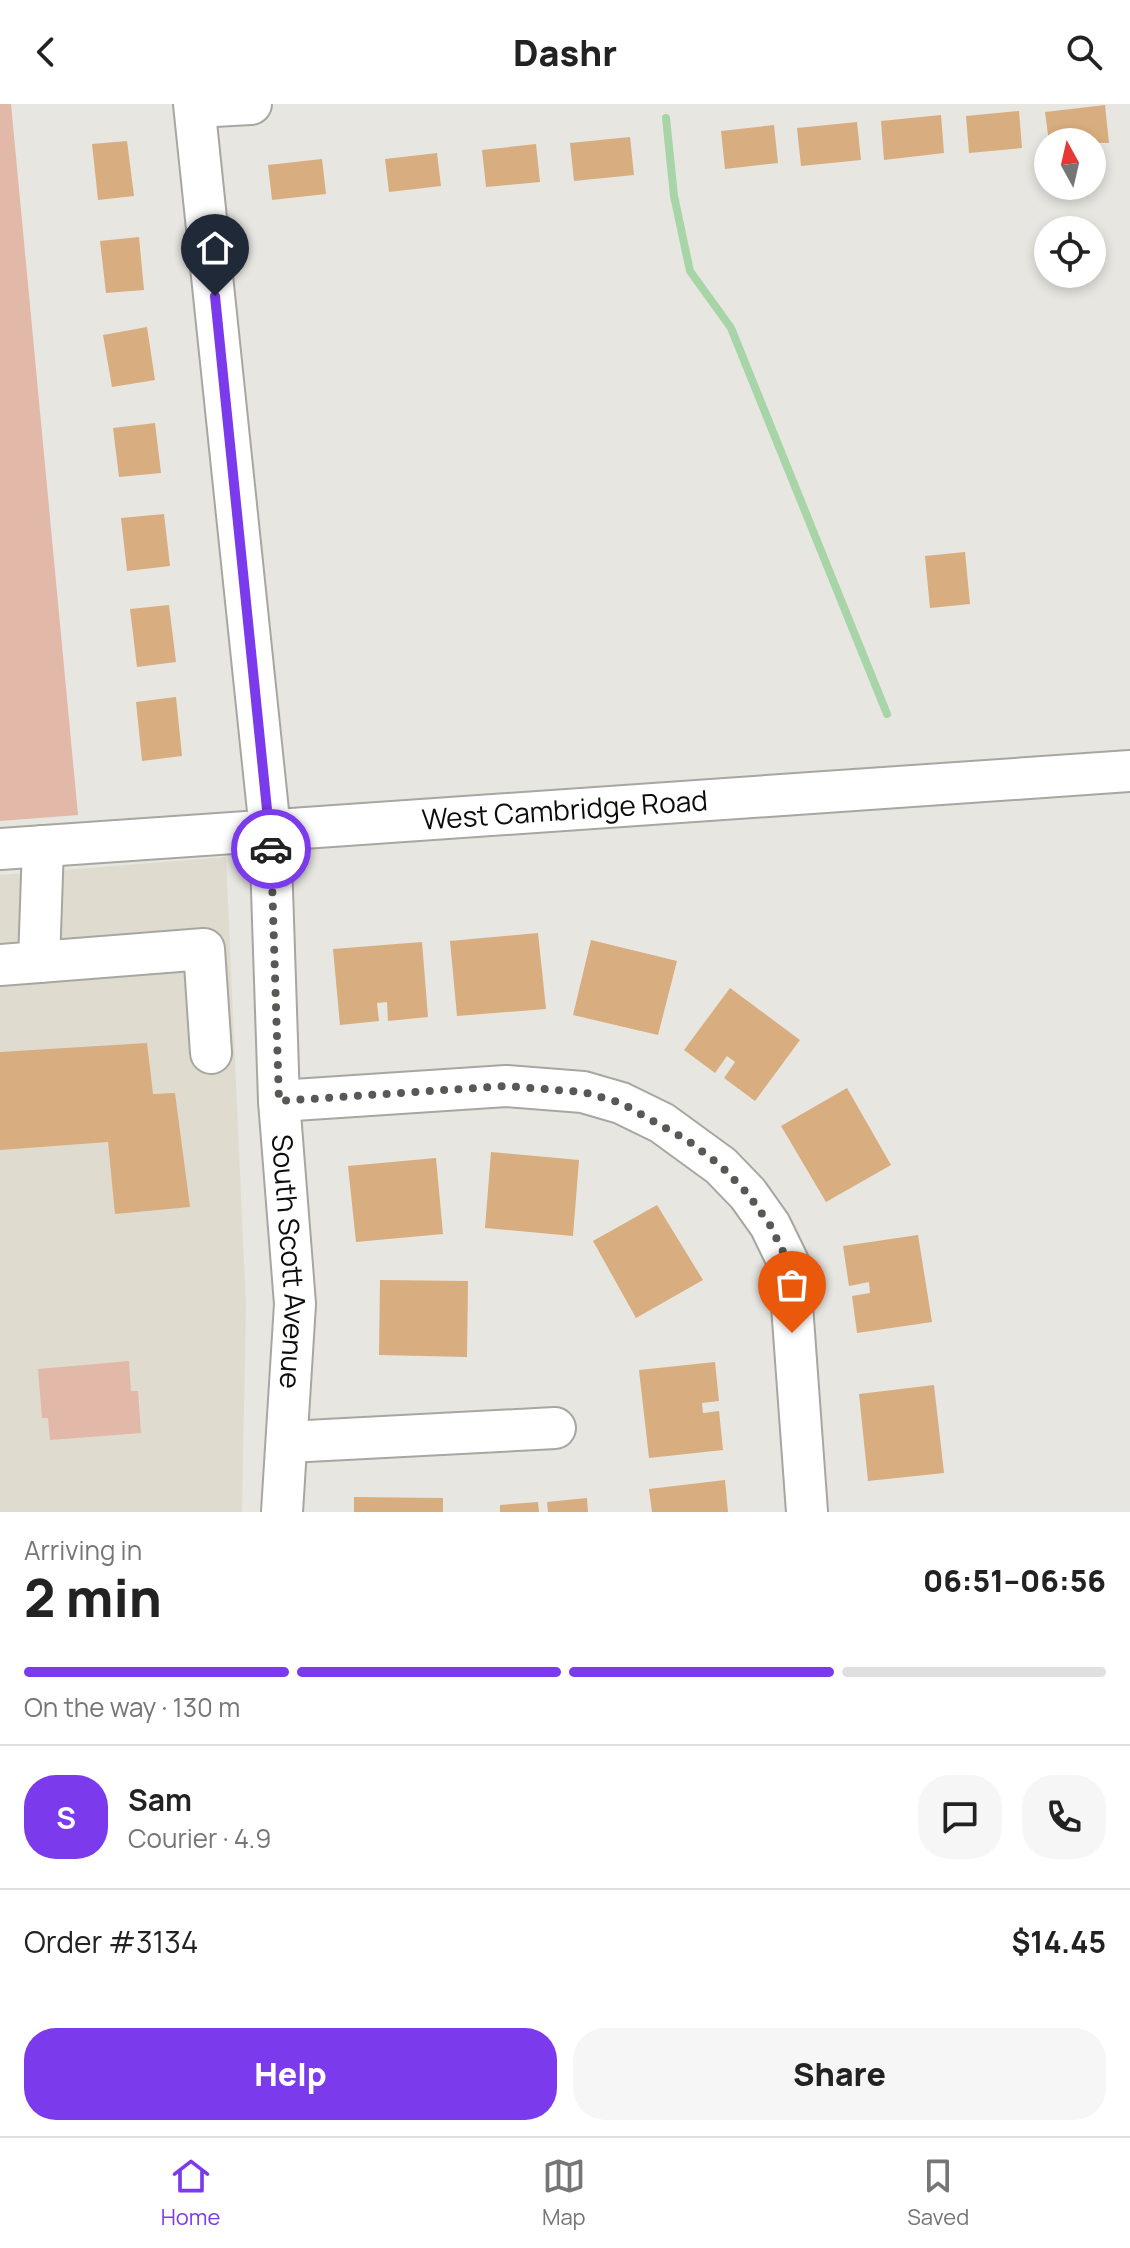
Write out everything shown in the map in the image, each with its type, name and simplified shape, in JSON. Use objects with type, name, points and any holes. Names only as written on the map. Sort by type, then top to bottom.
[{"type":"street","points":[[195,106],[251,104]]},
{"type":"street","name":"South Scott Avenue","points":[[195,106],[270,830],[279,1101],[295,1304],[282,1512]]},
{"type":"street","name":"West Cambridge Road","points":[[0,849],[1130,771]]},
{"type":"street","points":[[43,846],[19,964],[204,949],[211,1053]]},
{"type":"street","points":[[279,1101],[506,1086],[583,1092],[621,1103],[687,1140],[721,1166],[748,1194],[770,1225],[789,1264],[789,1303],[807,1512]]},
{"type":"street","points":[[288,1442],[555,1428]]},
{"type":"shaded area","points":[[0,104],[11,104],[78,815],[0,821]]},
{"type":"shaded area","points":[[226,857],[246,1307],[242,1512],[0,1512],[0,875]]},
{"type":"shaded area","points":[[129,1361],[131,1391],[138,1391],[141,1433],[50,1440],[48,1418],[42,1418],[38,1369]]},
{"type":"building","points":[[1105,105],[1109,143],[1106,143],[1106,128],[1047,128],[1045,112]]},
{"type":"building","points":[[1019,111],[1022,148],[969,153],[966,116]]},
{"type":"building","points":[[941,115],[944,153],[884,160],[881,121]]},
{"type":"building","points":[[857,122],[861,160],[801,166],[797,128]]},
{"type":"building","points":[[774,125],[778,163],[725,169],[721,131]]},
{"type":"building","points":[[630,137],[634,175],[574,181],[570,143]]},
{"type":"building","points":[[127,141],[134,196],[98,200],[92,144]]},
{"type":"building","points":[[536,144],[540,182],[486,187],[482,150]]},
{"type":"building","points":[[437,153],[441,186],[389,192],[385,159]]},
{"type":"building","points":[[322,159],[326,194],[272,200],[268,165]]},
{"type":"building","points":[[139,237],[144,290],[106,293],[100,241]]},
{"type":"building","points":[[147,327],[155,380],[112,387],[103,335]]},
{"type":"building","points":[[155,423],[161,473],[119,477],[113,428]]},
{"type":"building","points":[[164,514],[170,566],[127,571],[121,518]]},
{"type":"building","points":[[965,552],[970,604],[930,608],[925,556]]},
{"type":"building","points":[[169,605],[176,662],[137,667],[130,609]]},
{"type":"building","points":[[176,697],[182,756],[142,761],[136,702]]},
{"type":"building","points":[[538,933],[546,1009],[457,1016],[450,941]]},
{"type":"building","points":[[591,940],[677,961],[658,1035],[573,1015]]},
{"type":"building","points":[[422,942],[428,1017],[388,1021],[387,1002],[377,1003],[379,1021],[340,1025],[333,949]]},
{"type":"building","points":[[730,988],[800,1040],[755,1101],[724,1078],[735,1062],[727,1056],[715,1073],[684,1050]]},
{"type":"building","points":[[147,1043],[153,1094],[175,1093],[190,1207],[115,1214],[108,1142],[0,1150],[0,1052]]},
{"type":"building","points":[[847,1088],[891,1165],[826,1202],[781,1126]]},
{"type":"building","points":[[491,1152],[579,1160],[573,1236],[485,1228]]},
{"type":"building","points":[[436,1158],[443,1234],[356,1242],[348,1166]]},
{"type":"building","points":[[657,1205],[703,1280],[636,1318],[593,1241]]},
{"type":"building","points":[[918,1235],[932,1322],[857,1333],[852,1296],[870,1293],[869,1282],[849,1286],[843,1246]]},
{"type":"building","points":[[380,1280],[468,1281],[467,1357],[379,1355]]},
{"type":"building","points":[[715,1362],[719,1401],[702,1403],[703,1413],[719,1411],[723,1450],[649,1458],[639,1370]]},
{"type":"building","points":[[934,1385],[944,1473],[868,1481],[859,1394]]},
{"type":"building","points":[[725,1480],[728,1512],[652,1512],[649,1489]]},
{"type":"building","points":[[354,1497],[443,1498],[443,1512],[354,1512]]},
{"type":"building","points":[[587,1498],[588,1512],[548,1512],[547,1502]]},
{"type":"building","points":[[538,1502],[539,1512],[500,1512],[500,1505]]},
{"type":"waterway","points":[[666,118],[674,196],[690,271],[731,328],[887,714]]},
{"type":"way so far","points":[[271,849],[279,1101],[506,1086],[583,1092],[621,1103],[662,1123],[687,1140],[721,1166],[748,1194],[770,1225],[789,1264],[792,1333]]},
{"type":"route","points":[[215,296],[271,849]]}]
